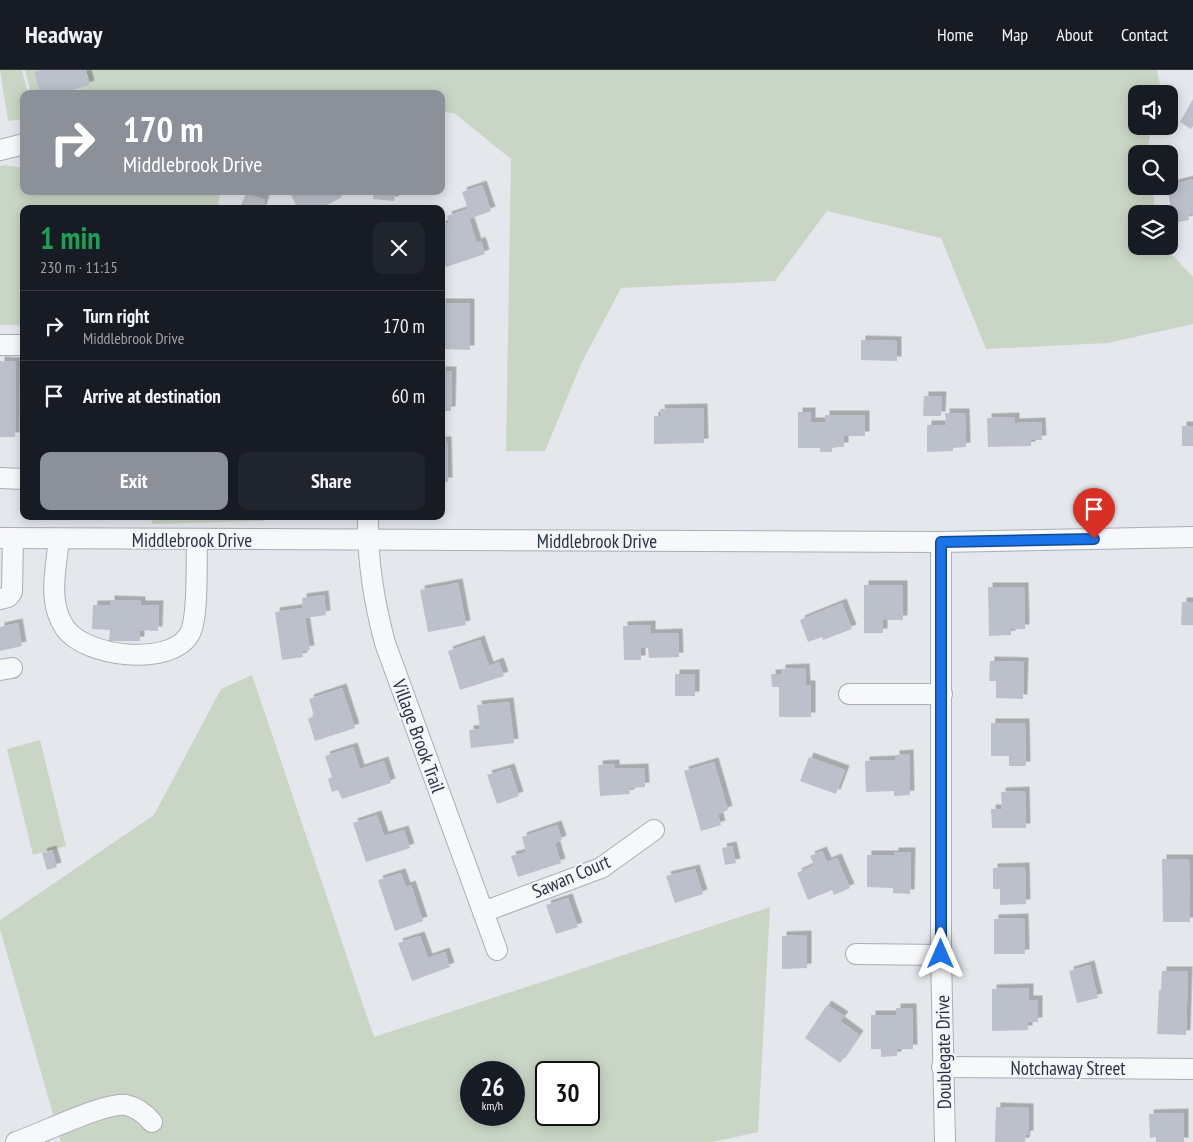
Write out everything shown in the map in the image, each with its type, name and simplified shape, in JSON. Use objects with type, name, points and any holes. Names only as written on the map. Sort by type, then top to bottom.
[{"type":"street","points":[[0,150],[20,145]]},
{"type":"street","points":[[0,345],[20,345]]},
{"type":"street","points":[[0,478],[20,479]]},
{"type":"street","name":"Village Brook Trail","points":[[368,520],[367,540],[375,606],[385,643],[497,950]]},
{"type":"street","name":"Middlebrook Drive","points":[[6,538],[941,542],[1193,537]]},
{"type":"street","points":[[6,538],[6,595]]},
{"type":"street","points":[[59,539],[54,594],[56,608],[66,629],[82,644],[101,650],[144,656],[181,646],[191,634],[194,615],[197,540]]},
{"type":"street","name":"Doublegate Drive","points":[[941,542],[941,954],[945,1142]]},
{"type":"street","points":[[849,694],[942,694]]},
{"type":"street","name":"Sawan Court","points":[[483,912],[601,868],[654,830]]},
{"type":"street","points":[[856,954],[941,954]]},
{"type":"street","name":"Notchaway Street","points":[[942,1067],[1193,1069]]},
{"type":"street","points":[[16,1142],[42,1134],[109,1106],[128,1105],[146,1115],[152,1122]]},
{"type":"green space","points":[[0,70],[22,70],[27,90],[20,90],[20,120],[8,121]]},
{"type":"green space","points":[[25,70],[40,70],[34,72],[39,90],[30,90]]},
{"type":"green space","points":[[86,70],[1157,70],[1160,85],[1128,85],[1128,135],[1150,135],[1148,145],[1128,145],[1128,195],[1154,195],[1154,205],[1128,205],[1128,255],[1172,255],[1193,277],[1193,324],[1108,343],[986,349],[941,238],[827,211],[775,281],[621,288],[581,364],[545,451],[506,451],[511,159],[454,113],[445,112],[445,90],[77,90],[90,85]]},
{"type":"green space","points":[[0,166],[20,167],[20,195],[220,195],[218,205],[20,205],[20,326],[0,325]]},
{"type":"green space","points":[[152,520],[264,520],[264,521],[152,524]]},
{"type":"green space","points":[[252,675],[374,1037],[770,907],[758,1132],[713,1142],[61,1142],[0,929],[0,920],[154,815],[221,689]]},
{"type":"green space","points":[[40,740],[66,846],[33,855],[7,749]]},
{"type":"building","points":[[40,70],[86,70],[90,85],[74,90],[39,90],[34,72]]},
{"type":"building","points":[[1193,99],[1193,126],[1191,129],[1180,122]]},
{"type":"building","points":[[1193,179],[1193,213],[1188,214],[1189,220],[1178,222],[1178,205],[1170,205],[1168,195],[1178,195],[1178,183]]},
{"type":"building","points":[[482,185],[491,211],[469,219],[477,243],[481,241],[485,254],[446,267],[445,224],[449,223],[447,216],[468,209],[462,192]]},
{"type":"building","points":[[245,195],[251,195],[265,200],[263,205],[241,205]]},
{"type":"building","points":[[291,195],[341,195],[342,197],[327,205],[296,205]]},
{"type":"building","points":[[374,195],[395,195],[394,201],[373,199]]},
{"type":"building","points":[[445,303],[470,303],[470,350],[445,349]]},
{"type":"building","points":[[861,340],[897,341],[897,361],[861,360]]},
{"type":"building","points":[[0,361],[16,362],[15,437],[0,437]]},
{"type":"building","points":[[445,371],[452,371],[451,411],[445,411]]},
{"type":"building","points":[[924,396],[942,396],[941,416],[923,416]]},
{"type":"building","points":[[703,408],[704,443],[654,444],[654,416],[661,416],[660,409]]},
{"type":"building","points":[[798,412],[811,412],[811,422],[825,422],[825,415],[865,415],[865,436],[844,436],[844,447],[832,447],[832,452],[820,452],[820,448],[798,448]]},
{"type":"building","points":[[945,413],[965,413],[966,447],[953,448],[953,451],[927,452],[927,425],[946,425]]},
{"type":"building","points":[[1015,417],[1015,423],[1041,422],[1042,440],[1031,440],[1031,446],[988,447],[987,418]]},
{"type":"building","points":[[1182,426],[1193,426],[1193,446],[1182,446]]},
{"type":"building","points":[[445,441],[447,441],[448,482],[445,482]]},
{"type":"building","points":[[458,583],[466,625],[428,632],[420,590]]},
{"type":"building","points":[[864,585],[903,585],[903,620],[883,620],[883,633],[864,633]]},
{"type":"building","points":[[988,587],[1024,587],[1025,629],[1011,629],[1011,635],[989,636]]},
{"type":"building","points":[[324,595],[326,615],[305,618],[310,650],[302,651],[303,657],[282,660],[275,612],[303,608],[302,598]]},
{"type":"building","points":[[110,600],[141,601],[141,605],[159,605],[158,631],[140,630],[140,641],[109,641],[110,630],[92,629],[93,605],[110,605]]},
{"type":"building","points":[[1182,602],[1193,602],[1193,625],[1181,625]]},
{"type":"building","points":[[842,603],[852,629],[823,640],[822,637],[808,642],[800,620]]},
{"type":"building","points":[[18,623],[22,646],[0,651],[0,627]]},
{"type":"building","points":[[651,625],[651,634],[678,633],[679,657],[649,658],[648,648],[641,648],[641,660],[624,660],[623,626]]},
{"type":"building","points":[[480,640],[489,666],[499,662],[504,676],[460,690],[448,651]]},
{"type":"building","points":[[990,661],[1024,662],[1023,699],[996,698],[996,681],[989,681]]},
{"type":"building","points":[[805,668],[806,685],[811,685],[811,717],[779,717],[779,687],[772,687],[771,674],[781,674],[781,669]]},
{"type":"building","points":[[675,674],[695,674],[695,696],[675,696]]},
{"type":"building","points":[[342,688],[355,728],[315,741],[308,719],[314,716],[309,699]]},
{"type":"building","points":[[509,702],[514,743],[471,748],[469,730],[480,729],[477,705]]},
{"type":"building","points":[[991,723],[1025,723],[1026,766],[1009,766],[1009,756],[991,756]]},
{"type":"building","points":[[353,747],[360,769],[384,761],[391,783],[342,799],[338,790],[332,792],[328,779],[332,777],[325,756]]},
{"type":"building","points":[[909,754],[910,795],[894,796],[894,791],[866,792],[865,761],[895,760],[895,755]]},
{"type":"building","points":[[809,757],[845,770],[836,794],[800,781]]},
{"type":"building","points":[[714,762],[728,810],[718,814],[721,825],[701,831],[684,771]]},
{"type":"building","points":[[615,764],[615,769],[644,768],[645,787],[629,788],[630,794],[600,796],[598,765]]},
{"type":"building","points":[[510,768],[519,796],[497,804],[487,775]]},
{"type":"building","points":[[1025,791],[1026,828],[992,828],[991,809],[1002,809],[1001,792]]},
{"type":"building","points":[[377,815],[384,836],[404,830],[410,848],[366,862],[353,823]]},
{"type":"building","points":[[557,825],[562,840],[555,843],[561,863],[518,877],[511,856],[526,852],[522,837]]},
{"type":"building","points":[[732,846],[736,863],[725,865],[722,848]]},
{"type":"building","points":[[52,850],[57,867],[47,870],[42,853]]},
{"type":"building","points":[[822,851],[827,862],[837,858],[850,888],[834,895],[832,890],[808,900],[797,873],[814,865],[810,856]]},
{"type":"building","points":[[894,852],[911,852],[910,894],[893,893],[893,888],[867,887],[867,855],[894,855]]},
{"type":"building","points":[[1162,859],[1189,859],[1190,922],[1163,922]]},
{"type":"building","points":[[1025,867],[1026,904],[1000,905],[1000,889],[993,889],[993,868]]},
{"type":"building","points":[[695,869],[703,894],[675,903],[666,876]]},
{"type":"building","points":[[401,873],[406,887],[411,885],[423,921],[395,931],[378,880]]},
{"type":"building","points":[[568,898],[578,927],[556,934],[546,905]]},
{"type":"building","points":[[1024,918],[1025,954],[994,954],[994,919]]},
{"type":"building","points":[[807,935],[807,968],[782,969],[782,936]]},
{"type":"building","points":[[420,936],[428,958],[445,952],[450,967],[412,981],[398,943]]},
{"type":"building","points":[[1090,965],[1098,998],[1077,1003],[1069,971]]},
{"type":"building","points":[[1162,971],[1188,971],[1186,1035],[1157,1034]]},
{"type":"building","points":[[1029,988],[1029,1000],[1038,1000],[1038,1022],[1028,1022],[1028,1030],[992,1031],[992,989]]},
{"type":"building","points":[[827,1005],[844,1016],[840,1021],[859,1035],[840,1063],[805,1038]]},
{"type":"building","points":[[896,1008],[912,1008],[913,1049],[897,1049],[897,1056],[881,1057],[881,1049],[871,1049],[871,1015],[896,1015]]},
{"type":"building","points":[[996,1107],[1029,1108],[1029,1135],[1026,1135],[1025,1142],[995,1142]]},
{"type":"building","points":[[1184,1113],[1184,1142],[1156,1142],[1156,1137],[1150,1138],[1149,1114]]},
{"type":"route","points":[[941,954],[941,542],[1094,539]]}]
